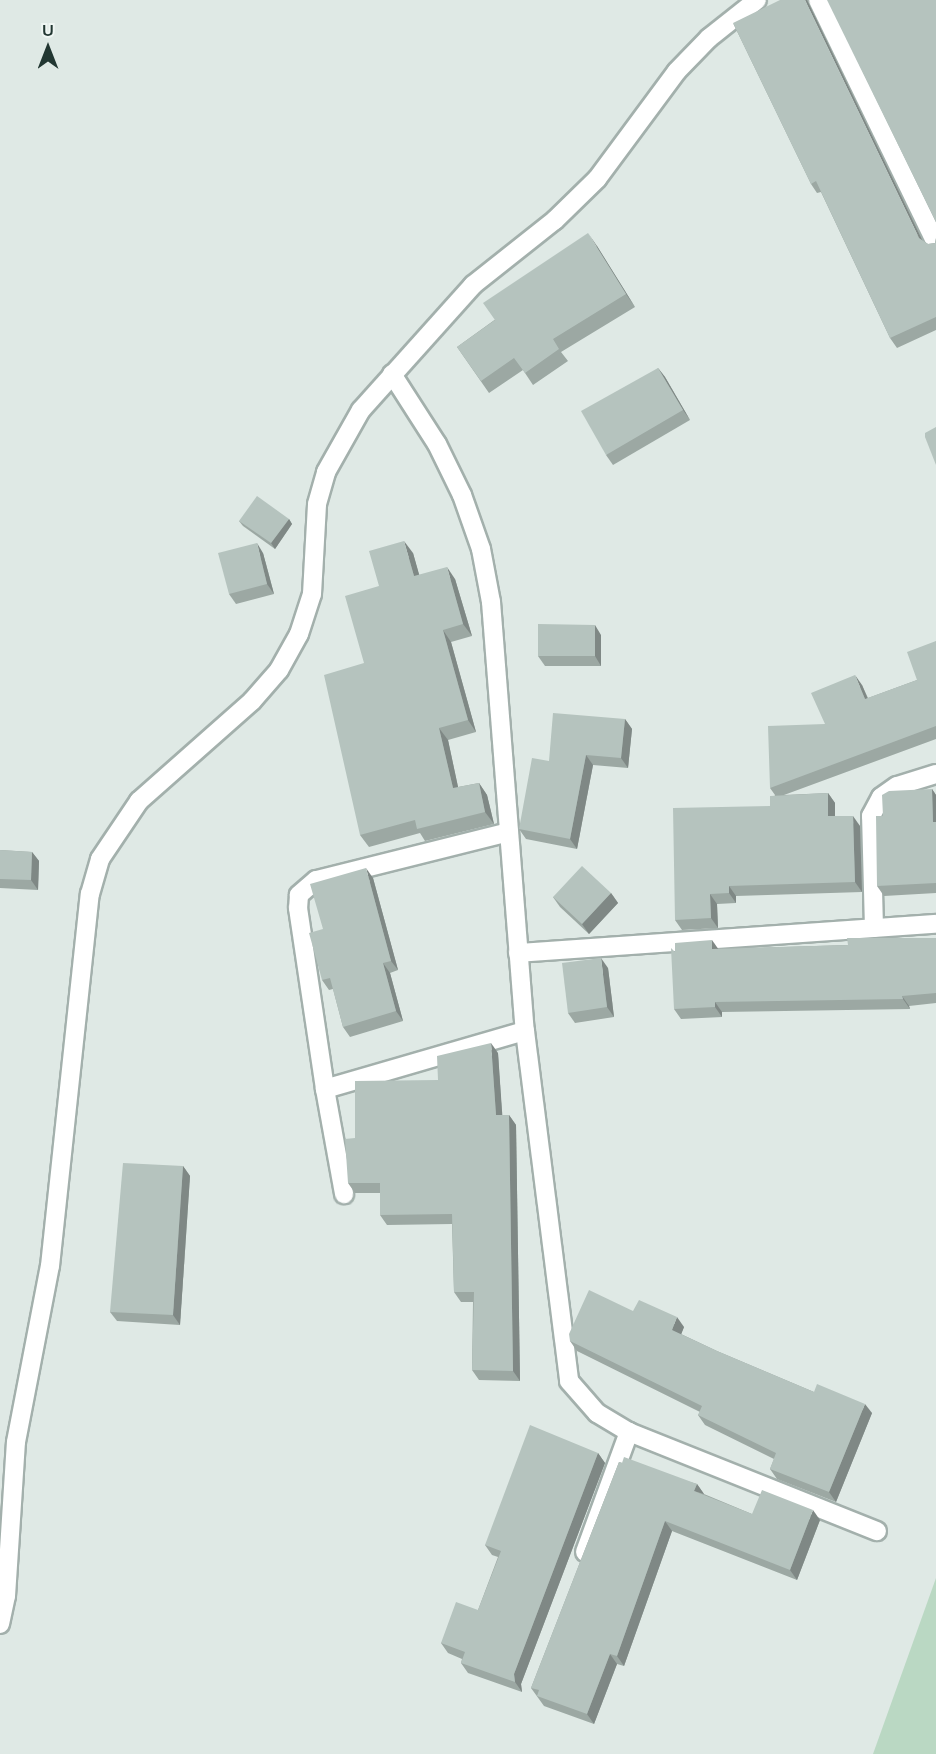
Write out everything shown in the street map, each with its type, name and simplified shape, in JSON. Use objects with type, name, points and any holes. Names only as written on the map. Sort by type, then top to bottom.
[{"type":"street","points":[[0,1624],[6,1596],[16,1442],[50,1266],[90,894],[100,859],[138,801],[252,701],[279,670],[299,634],[312,594],[317,504],[326,472],[341,440],[392,374],[473,285],[537,236],[597,179],[677,71],[709,38],[757,0]]},
{"type":"street","points":[[818,0],[936,243]]},
{"type":"street","points":[[392,374],[437,444],[462,495],[481,549],[492,614],[525,1031],[564,1362],[578,1395],[597,1413],[629,1432],[877,1531]]},
{"type":"street","points":[[874,928],[871,816],[881,797],[897,786],[936,774]]},
{"type":"street","points":[[344,1194],[324,1089],[297,908],[307,884],[509,832]]},
{"type":"street","points":[[518,953],[936,924]]},
{"type":"street","points":[[324,1089],[525,1031]]},
{"type":"street","points":[[579,1569],[629,1432]]},
{"type":"green space","points":[[936,1578],[936,1754],[873,1754]]},
{"type":"building","points":[[780,0],[805,0],[919,238],[928,244],[935,243],[936,238],[936,317],[890,338],[816,181],[811,184],[733,23]]},
{"type":"building","points":[[827,0],[936,0],[936,222]]},
{"type":"building","points":[[588,233],[626,294],[553,339],[559,349],[525,373],[514,358],[481,381],[457,347],[495,320],[483,303]]},
{"type":"building","points":[[658,368],[683,410],[606,455],[581,411]]},
{"type":"building","points":[[936,427],[936,465],[925,433]]},
{"type":"building","points":[[257,496],[289,519],[271,543],[239,521]]},
{"type":"building","points":[[404,541],[414,576],[447,567],[463,624],[443,630],[468,720],[439,728],[453,788],[479,783],[485,812],[417,829],[415,820],[360,835],[324,675],[364,663],[345,596],[379,586],[369,551]]},
{"type":"building","points":[[257,543],[267,584],[229,594],[218,553]]},
{"type":"building","points":[[538,624],[595,625],[595,656],[538,656]]},
{"type":"building","points":[[936,641],[936,726],[770,788],[768,726],[825,724],[811,693],[855,675],[865,699],[917,680],[907,652]]},
{"type":"building","points":[[553,713],[625,719],[621,758],[586,755],[570,839],[519,829],[532,758],[549,761]]},
{"type":"building","points":[[932,789],[933,822],[936,822],[936,883],[877,886],[876,816],[883,816],[882,795],[889,791]]},
{"type":"building","points":[[828,793],[828,816],[853,816],[855,882],[729,886],[729,893],[710,894],[711,918],[675,920],[673,808],[770,806],[770,796]]},
{"type":"building","points":[[0,850],[32,852],[31,880],[0,879]]},
{"type":"building","points":[[582,866],[611,893],[582,924],[553,897]]},
{"type":"building","points":[[366,868],[391,961],[383,963],[396,1011],[343,1027],[330,978],[322,980],[309,933],[323,929],[310,884]]},
{"type":"building","points":[[847,938],[936,938],[936,993],[902,996],[903,999],[715,1002],[715,1007],[674,1009],[671,948],[675,952],[675,943],[712,940],[712,949],[848,945]]},
{"type":"building","points":[[601,958],[607,1007],[568,1013],[562,963]]},
{"type":"building","points":[[491,1043],[496,1115],[509,1115],[513,1371],[472,1370],[474,1292],[454,1292],[452,1214],[380,1215],[380,1183],[348,1183],[345,1139],[355,1138],[355,1081],[438,1080],[437,1056]]},
{"type":"building","points":[[123,1163],[183,1166],[173,1315],[110,1312]]},
{"type":"building","points":[[589,1290],[633,1311],[639,1300],[677,1317],[672,1330],[717,1351],[814,1392],[817,1384],[865,1404],[829,1492],[770,1469],[776,1453],[698,1415],[702,1406],[570,1341],[569,1334]]},
{"type":"building","points":[[530,1425],[598,1453],[514,1674],[515,1682],[461,1663],[465,1652],[441,1643],[456,1602],[478,1610],[501,1551],[485,1545]]},
{"type":"building","points":[[624,1457],[697,1484],[694,1491],[752,1514],[762,1490],[813,1510],[790,1570],[665,1521],[617,1656],[610,1654],[587,1714],[537,1696],[539,1690],[531,1688],[619,1462],[622,1463]]}]
